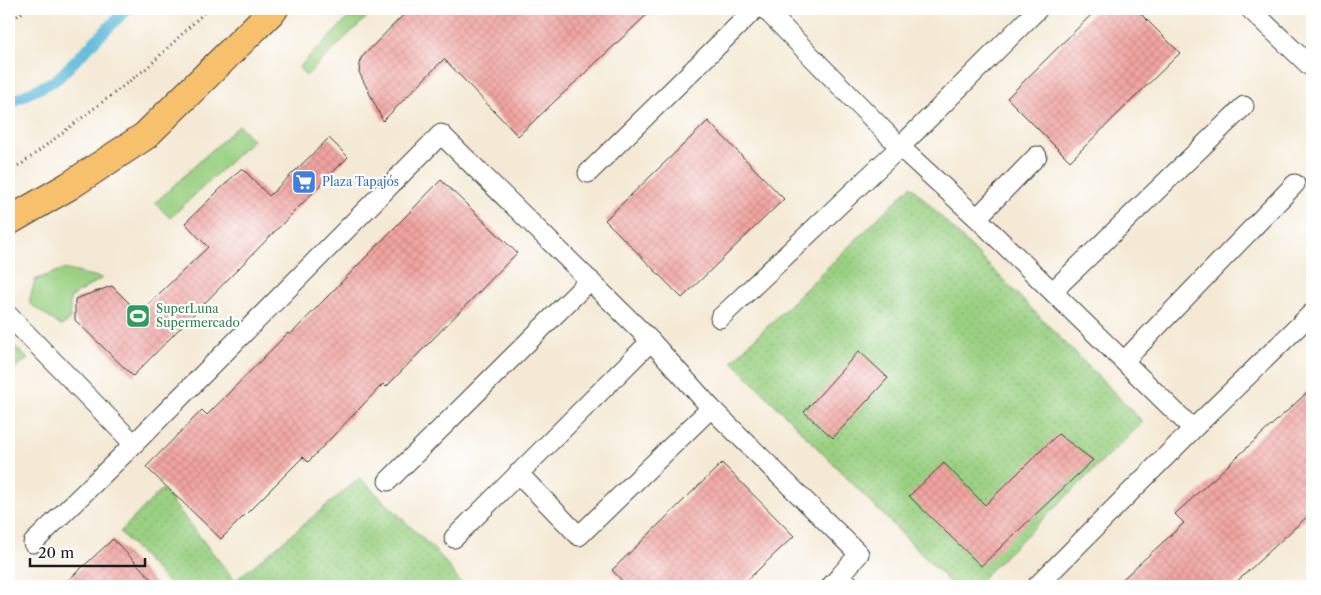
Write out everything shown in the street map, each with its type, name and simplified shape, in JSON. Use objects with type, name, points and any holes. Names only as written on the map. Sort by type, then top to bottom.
[{"type":"main road","points":[[9,221],[69,186],[145,136],[274,9]]},
{"type":"lane","points":[[588,173],[755,9]]},
{"type":"lane","points":[[765,9],[900,147],[1053,291],[1193,429]]},
{"type":"lane","points":[[720,318],[900,147],[1038,9]]},
{"type":"lane","points":[[1250,9],[1312,67]]},
{"type":"lane","points":[[1053,291],[1244,106]]},
{"type":"lane","points":[[33,543],[134,444],[441,134],[651,341],[711,408],[859,554],[841,583]]},
{"type":"lane","points":[[977,218],[1037,156]]},
{"type":"lane","points":[[1124,361],[1296,184]]},
{"type":"lane","points":[[388,481],[590,280]]},
{"type":"lane","points":[[1037,586],[1193,429],[1312,313]]},
{"type":"lane","points":[[9,316],[134,444]]},
{"type":"lane","points":[[454,538],[651,341]]},
{"type":"lane","points":[[518,473],[579,536],[711,408]]},
{"type":"path","points":[[9,22],[27,9]]},
{"type":"path","points":[[9,170],[23,163],[148,67],[208,9]]},
{"type":"green space","points":[[357,9],[375,9],[306,76],[299,67]]},
{"type":"green space","points":[[239,125],[253,140],[170,218],[155,203]]},
{"type":"green space","points":[[911,186],[1143,422],[974,586],[953,586],[732,361]]},
{"type":"green space","points":[[63,269],[102,278],[70,298],[70,320],[61,326],[29,303],[35,280]]},
{"type":"green space","points":[[9,341],[28,359],[9,372]]},
{"type":"green space","points":[[360,478],[440,555],[463,586],[171,586],[120,532],[162,489],[235,581]]},
{"type":"building","points":[[409,9],[653,9],[518,136],[444,59],[383,121],[359,72],[361,58]]},
{"type":"building","points":[[1097,9],[1136,9],[1180,53],[1070,161],[1007,98]]},
{"type":"building","points":[[708,121],[784,199],[682,298],[605,220]]},
{"type":"building","name":"Plaza Tapajós","points":[[329,138],[348,157],[133,376],[75,320],[75,299],[112,286],[139,313],[208,247],[185,223],[242,168],[269,196]]},
{"type":"building","points":[[441,180],[517,253],[386,387],[383,384],[308,462],[303,457],[221,539],[146,467],[202,410],[207,415],[288,333],[290,335]]},
{"type":"building","points":[[859,351],[888,378],[833,438],[804,412]]},
{"type":"building","points":[[1312,388],[1312,512],[1232,586],[1115,586],[1184,523],[1175,514]]},
{"type":"building","points":[[1058,434],[1093,460],[981,566],[909,496],[944,463],[985,505]]},
{"type":"building","points":[[722,463],[794,536],[741,586],[627,586],[612,570]]},
{"type":"building","points":[[113,539],[158,586],[62,586]]},
{"type":"waterway","points":[[9,103],[56,80],[127,9]]},
{"type":"place","name":"Plaza Tapajós","points":[[304,182]]},
{"type":"place","name":"SuperLuna Supermercado","points":[[138,316]]}]
